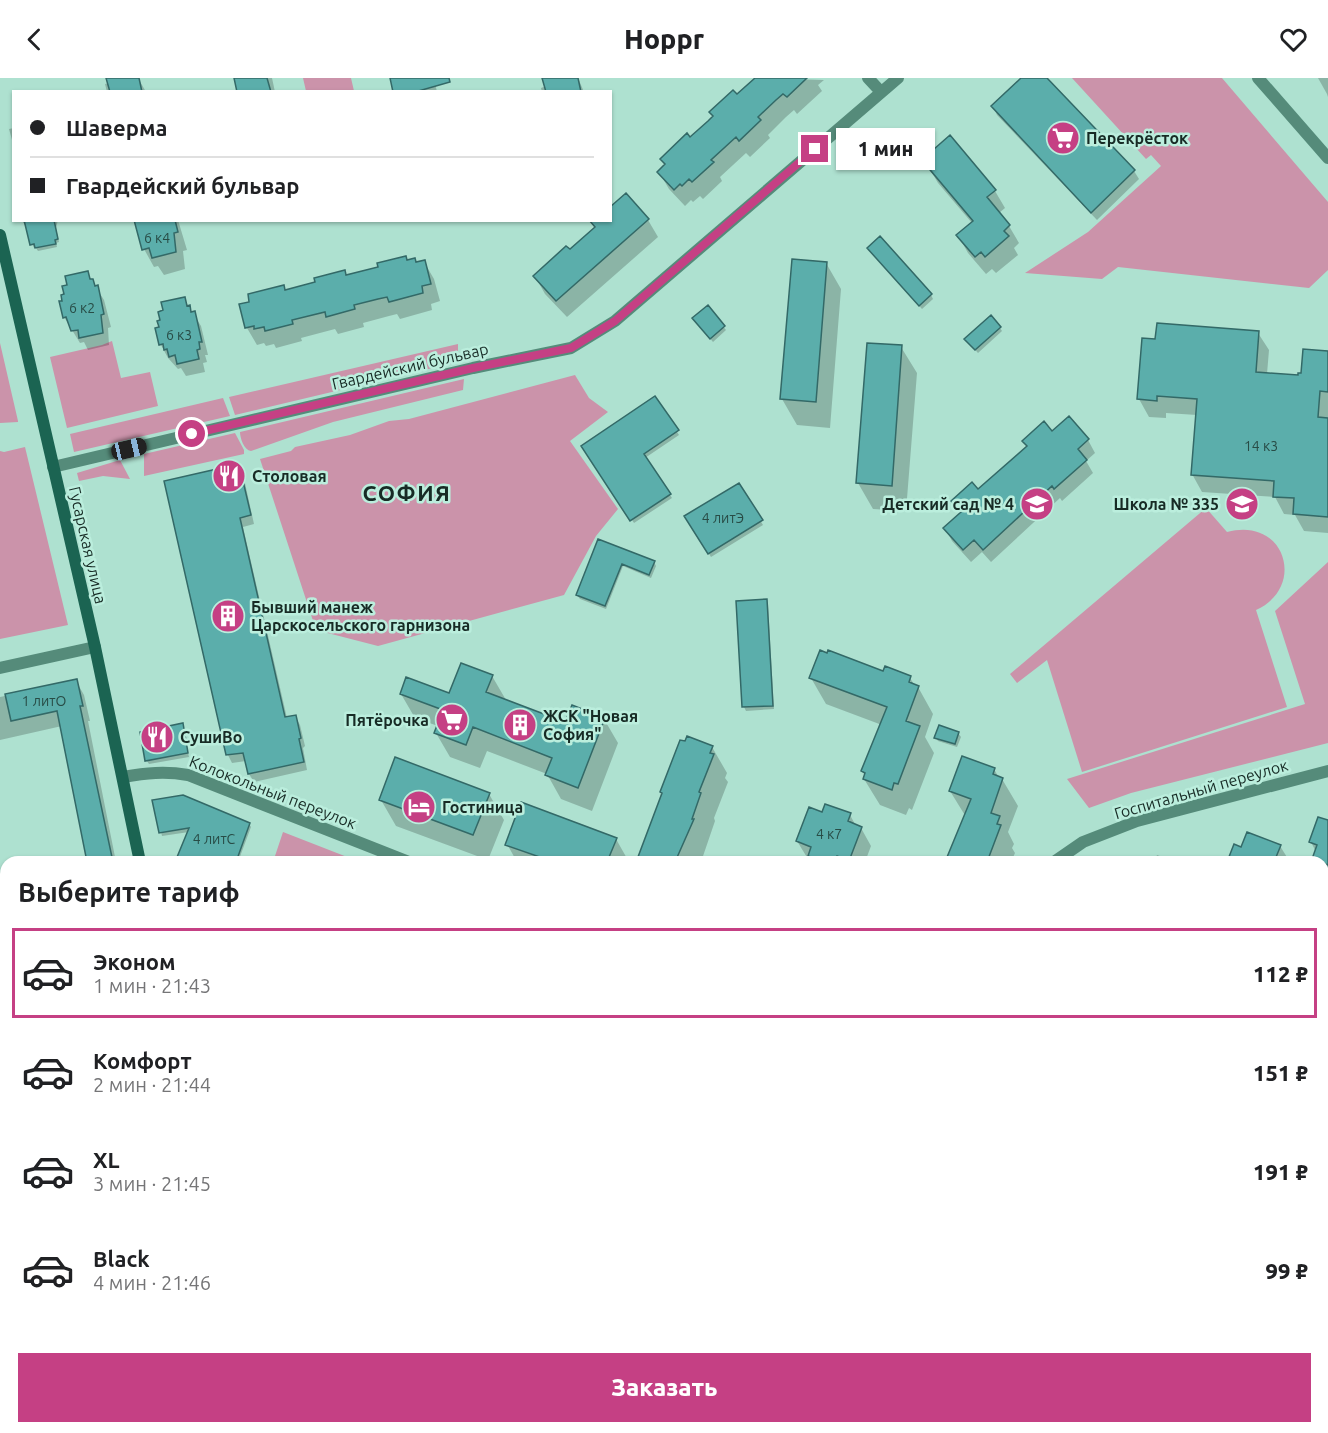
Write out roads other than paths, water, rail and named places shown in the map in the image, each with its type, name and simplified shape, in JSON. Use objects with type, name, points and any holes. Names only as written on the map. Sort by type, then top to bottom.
[{"type":"street","points":[[868,78],[881,92]]},
{"type":"street","name":"Гвардейский бульвар","points":[[53,467],[473,368],[571,348],[615,321],[898,78]]},
{"type":"street","points":[[1258,78],[1328,158]]},
{"type":"street","name":"Гусарская улица","points":[[0,235],[95,648],[139,856]]},
{"type":"street","points":[[0,668],[95,648]]},
{"type":"street","name":"Госпитальный переулок","points":[[1063,856],[1083,842],[1137,821],[1328,771]]},
{"type":"street","name":"Колокольный переулок","points":[[123,777],[152,772],[188,775],[394,856]]},
{"type":"place","name":"Перекрёсток","points":[[1063,138]]},
{"type":"place","name":"Столовая","points":[[229,476]]},
{"type":"place","name":"Детский сад № 4","points":[[1037,504]]},
{"type":"place","name":"Школа № 335","points":[[1242,504]]},
{"type":"place","name":"Бывший манеж Царскосельского гарнизона","points":[[228,616]]},
{"type":"place","name":"Пятёрочка","points":[[452,720]]},
{"type":"place","name":"ЖСК \"Новая София\"","points":[[520,725]]},
{"type":"place","name":"СушиВо","points":[[157,737]]},
{"type":"place","name":"Гостиница","points":[[419,807]]},
{"type":"district","name":"СОФИЯ","points":[[407,492]]}]
